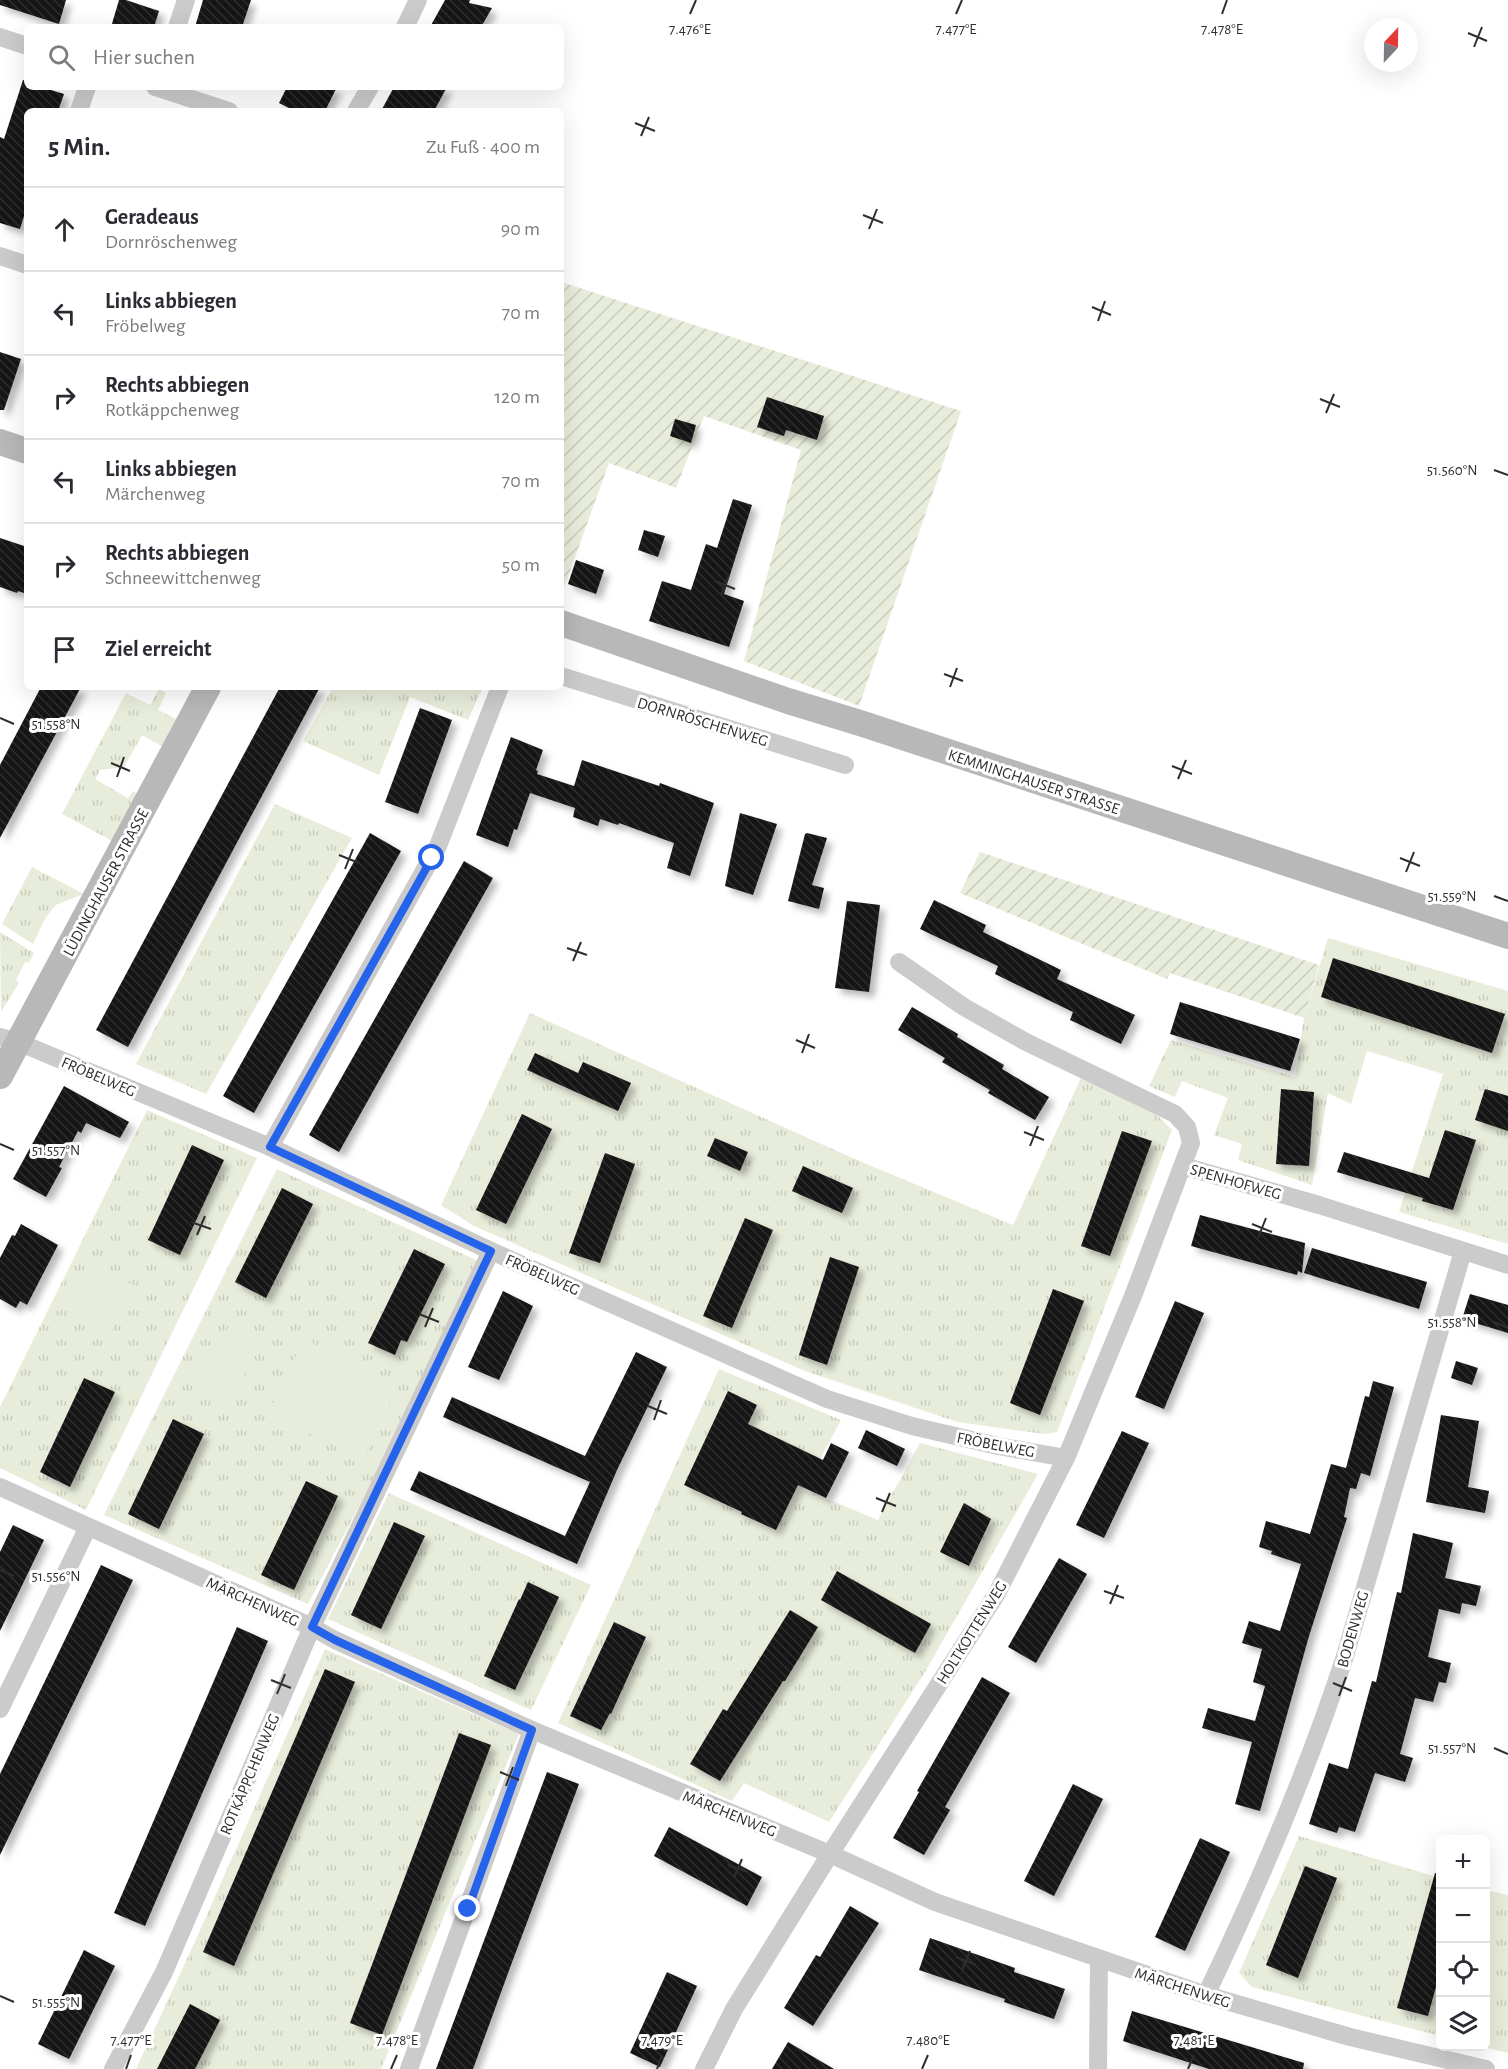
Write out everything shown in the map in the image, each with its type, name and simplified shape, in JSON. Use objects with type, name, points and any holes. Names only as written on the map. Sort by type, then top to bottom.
[{"type":"main road","points":[[0,442],[24,450]]},
{"type":"main road","name":"KEMMINGHAUSER STRASSE","points":[[564,624],[788,701],[1508,936]]},
{"type":"main road","name":"LÜDINGHAUSER STRASSE","points":[[0,1076],[9,1039],[206,690]]},
{"type":"street","points":[[178,24],[186,0]]},
{"type":"street","points":[[406,24],[418,0]]},
{"type":"street","points":[[0,37],[24,45]]},
{"type":"street","points":[[80,108],[86,90]]},
{"type":"street","points":[[165,90],[220,108]]},
{"type":"street","points":[[358,108],[368,90]]},
{"type":"street","points":[[0,256],[24,264]]},
{"type":"street","name":"DORNRÖSCHENWEG","points":[[564,677],[845,765]]},
{"type":"street","points":[[270,1147],[438,846],[499,690]]},
{"type":"street","name":"SPENHOFWEG","points":[[899,962],[964,1007],[1026,1042],[1175,1114],[1186,1127],[1191,1143],[1183,1166],[1319,1205],[1508,1265]]},
{"type":"street","name":"FRÖBELWEG","points":[[9,1039],[270,1147],[491,1251],[827,1399],[912,1426],[998,1446],[1066,1458]]},
{"type":"street","name":"HOLTKOTTENWEG","points":[[704,2069],[734,2009],[996,1594],[1066,1458],[1133,1296],[1183,1166]]},
{"type":"street","name":"ROTKÄPPCHENWEG","points":[[113,2069],[164,1972],[312,1627],[491,1251]]},
{"type":"street","name":"BODENWEG","points":[[1206,1995],[1260,1880],[1305,1772],[1326,1714],[1463,1251]]},
{"type":"street","name":"MÄRCHENWEG","points":[[0,1487],[312,1627],[335,1640],[532,1730],[830,1854],[935,1902],[1206,1995],[1350,2037],[1486,2069]]},
{"type":"street","points":[[0,1709],[88,1527]]},
{"type":"street","points":[[409,2069],[532,1730]]},
{"type":"street","points":[[1098,2069],[1099,1959]]},
{"type":"green space","points":[[564,283],[961,411],[859,706],[744,661],[801,450],[704,416],[676,488],[609,463],[564,588]]},
{"type":"green space","points":[[158,690],[161,690],[166,693],[158,710],[178,720],[163,747],[142,735],[124,767],[100,770],[95,779],[128,798],[133,791],[137,794],[112,841],[62,814],[126,693],[150,705]]},
{"type":"green space","points":[[331,690],[482,690],[468,720],[410,697],[379,775],[303,741]]},
{"type":"green space","points":[[275,804],[352,838],[206,1094],[136,1064]]},
{"type":"green space","points":[[980,852],[1319,965],[1304,1018],[1170,973],[1167,979],[960,893]]},
{"type":"green space","points":[[32,867],[84,894],[56,905],[46,917],[33,944],[2,924]]},
{"type":"green space","points":[[0,932],[34,953],[29,963],[25,962],[16,980],[19,983],[1,1012]]},
{"type":"green space","points":[[1328,938],[1508,991],[1508,1244],[1399,1212],[1443,1074],[1367,1051],[1351,1104],[1328,1093],[1312,1185],[1238,1160],[1242,1144],[1214,1135],[1228,1098],[1182,1081],[1175,1097],[1149,1086],[1171,1040],[1295,1077],[1304,1018]]},
{"type":"green space","points":[[530,1013],[857,1160],[1013,1225],[1081,1078],[1155,1113],[1172,1130],[1057,1432],[1044,1434],[957,1422],[805,1371],[474,1226],[441,1205]]},
{"type":"green space","points":[[147,1110],[257,1158],[86,1510],[0,1468],[0,1407]]},
{"type":"green space","points":[[277,1169],[485,1264],[308,1604],[104,1515]]},
{"type":"green space","points":[[90,1264],[133,1285],[110,1335],[66,1315]]},
{"type":"green space","points":[[229,1325],[258,1339],[259,1344],[230,1406],[191,1390],[208,1354],[215,1356]]},
{"type":"green space","points":[[304,1339],[399,1384],[363,1459],[268,1414]]},
{"type":"green space","points":[[719,1369],[841,1420],[804,1489],[878,1520],[920,1443],[1038,1474],[925,1672],[829,1822],[744,1783],[732,1801],[558,1723]]},
{"type":"green space","points":[[389,1493],[591,1585],[531,1710],[328,1619]]},
{"type":"green space","points":[[325,1649],[519,1734],[381,2069],[136,2069],[193,1946]]},
{"type":"green space","points":[[1299,1836],[1436,1877],[1436,2035],[1252,1987],[1239,1973]]},
{"type":"green space","points":[[1490,1891],[1508,1895],[1508,2053],[1490,2049]]},
{"type":"building","points":[[0,0],[66,0],[59,24],[0,5]]},
{"type":"building","points":[[119,0],[126,0],[159,11],[155,24],[112,24]]},
{"type":"building","points":[[203,0],[251,0],[243,24],[196,24]]},
{"type":"building","points":[[445,0],[470,0],[469,3],[492,8],[483,24],[432,24]]},
{"type":"building","points":[[23,80],[24,90],[51,90],[64,94],[59,108],[24,108],[24,216],[20,229],[0,223],[0,137],[4,139]]},
{"type":"building","points":[[286,90],[336,90],[326,108],[289,108],[279,103]]},
{"type":"building","points":[[392,90],[445,90],[436,108],[383,108]]},
{"type":"building","points":[[0,352],[21,359],[4,410],[0,410]]},
{"type":"building","points":[[767,397],[824,416],[817,440],[786,430],[784,436],[757,427]]},
{"type":"building","points":[[675,419],[696,425],[691,443],[670,436]]},
{"type":"building","points":[[733,499],[752,505],[724,594],[744,601],[729,647],[649,621],[662,581],[691,590],[706,544],[717,548]]},
{"type":"building","points":[[644,530],[665,536],[658,557],[638,550]]},
{"type":"building","points":[[0,538],[24,546],[24,593],[0,587]]},
{"type":"building","points":[[576,560],[604,570],[596,594],[568,584]]},
{"type":"building","points":[[39,690],[79,690],[0,838],[0,765]]},
{"type":"building","points":[[278,690],[318,690],[128,1047],[96,1030]]},
{"type":"building","points":[[420,708],[452,720],[418,814],[385,802]]},
{"type":"building","points":[[511,737],[543,750],[536,770],[537,774],[574,786],[582,760],[659,786],[660,783],[714,803],[690,876],[667,868],[674,843],[619,823],[618,825],[600,819],[598,826],[573,817],[575,808],[530,793],[517,830],[514,829],[508,847],[476,835]]},
{"type":"building","points":[[740,813],[777,824],[753,895],[725,886]]},
{"type":"building","points":[[370,833],[401,851],[254,1113],[223,1096]]},
{"type":"building","points":[[807,833],[827,838],[812,885],[824,888],[819,909],[788,901]]},
{"type":"building","points":[[464,861],[493,878],[339,1152],[309,1135]]},
{"type":"building","points":[[934,900],[986,925],[983,932],[1061,970],[1057,979],[1135,1015],[1121,1044],[1070,1020],[1073,1012],[995,974],[998,966],[920,929]]},
{"type":"building","points":[[847,901],[880,905],[869,992],[835,988]]},
{"type":"building","points":[[1333,958],[1505,1014],[1492,1053],[1321,997]]},
{"type":"building","points":[[1180,1002],[1300,1039],[1290,1071],[1170,1034]]},
{"type":"building","points":[[912,1007],[958,1034],[957,1037],[1004,1065],[1002,1069],[1049,1097],[1035,1120],[988,1093],[990,1090],[942,1062],[945,1058],[898,1030]]},
{"type":"building","points":[[535,1053],[578,1073],[583,1062],[631,1083],[618,1111],[527,1070]]},
{"type":"building","points":[[64,1086],[129,1122],[120,1138],[86,1123],[81,1133],[78,1131],[46,1197],[13,1179]]},
{"type":"building","points":[[1281,1089],[1314,1092],[1309,1166],[1276,1164]]},
{"type":"building","points":[[1485,1089],[1508,1096],[1508,1131],[1475,1120]]},
{"type":"building","points":[[522,1114],[552,1129],[506,1224],[476,1210]]},
{"type":"building","points":[[1445,1130],[1476,1140],[1453,1210],[1422,1201],[1423,1198],[1337,1172],[1344,1152],[1429,1178]]},
{"type":"building","points":[[1122,1131],[1152,1141],[1110,1256],[1081,1246]]},
{"type":"building","points":[[715,1138],[748,1152],[740,1171],[707,1156]]},
{"type":"building","points":[[192,1145],[224,1160],[180,1255],[148,1240]]},
{"type":"building","points":[[605,1153],[635,1164],[600,1263],[569,1253]]},
{"type":"building","points":[[803,1166],[853,1188],[842,1213],[792,1191]]},
{"type":"building","points":[[282,1188],[313,1204],[266,1298],[235,1282]]},
{"type":"building","points":[[1200,1215],[1305,1243],[1302,1273],[1298,1271],[1297,1275],[1191,1246]]},
{"type":"building","points":[[745,1218],[773,1230],[732,1328],[703,1316]]},
{"type":"building","points":[[21,1224],[58,1245],[27,1305],[20,1301],[16,1308],[0,1299],[0,1258],[12,1235],[15,1236]]},
{"type":"building","points":[[1312,1248],[1427,1282],[1419,1309],[1304,1273]]},
{"type":"building","points":[[414,1249],[445,1264],[407,1342],[401,1340],[395,1355],[368,1343]]},
{"type":"building","points":[[830,1257],[859,1267],[827,1365],[799,1355]]},
{"type":"building","points":[[1053,1289],[1084,1301],[1040,1415],[1010,1403]]},
{"type":"building","points":[[503,1291],[533,1306],[499,1380],[468,1367]]},
{"type":"building","points":[[1470,1294],[1508,1305],[1508,1333],[1462,1319]]},
{"type":"building","points":[[1175,1301],[1204,1313],[1164,1409],[1135,1397]]},
{"type":"building","points":[[636,1352],[667,1367],[617,1470],[577,1564],[410,1490],[419,1471],[565,1536],[590,1482],[443,1417],[452,1397],[585,1456]]},
{"type":"building","points":[[1456,1361],[1478,1368],[1472,1385],[1451,1378]]},
{"type":"building","points":[[84,1378],[115,1392],[70,1487],[40,1472]]},
{"type":"building","points":[[1373,1381],[1394,1387],[1370,1476],[1361,1473],[1356,1489],[1350,1488],[1344,1517],[1347,1518],[1309,1636],[1260,1811],[1235,1804],[1252,1742],[1202,1728],[1208,1708],[1255,1721],[1265,1686],[1253,1682],[1262,1649],[1242,1643],[1249,1621],[1280,1631],[1301,1564],[1271,1554],[1272,1551],[1259,1547],[1266,1521],[1310,1534],[1331,1464],[1346,1468],[1365,1396],[1369,1397]]},
{"type":"building","points":[[728,1391],[757,1405],[748,1424],[823,1460],[831,1443],[849,1452],[826,1498],[798,1485],[776,1530],[684,1485]]},
{"type":"building","points":[[1441,1415],[1479,1421],[1468,1487],[1489,1491],[1485,1513],[1426,1502]]},
{"type":"building","points":[[173,1419],[204,1434],[159,1529],[128,1514]]},
{"type":"building","points":[[866,1430],[905,1449],[897,1466],[858,1448]]},
{"type":"building","points":[[1122,1431],[1149,1443],[1104,1538],[1076,1525]]},
{"type":"building","points":[[306,1481],[338,1496],[294,1590],[261,1575]]},
{"type":"building","points":[[964,1503],[991,1519],[969,1566],[940,1552]]},
{"type":"building","points":[[394,1522],[425,1536],[381,1629],[351,1615]]},
{"type":"building","points":[[13,1525],[44,1540],[0,1631],[0,1552]]},
{"type":"building","points":[[1413,1533],[1453,1543],[1445,1578],[1481,1586],[1476,1606],[1462,1603],[1460,1614],[1439,1609],[1428,1657],[1451,1663],[1446,1683],[1439,1682],[1433,1702],[1415,1698],[1400,1754],[1413,1758],[1405,1782],[1375,1773],[1355,1832],[1339,1827],[1337,1833],[1309,1824],[1329,1763],[1348,1769],[1372,1681],[1376,1682],[1397,1592],[1401,1593]]},
{"type":"building","points":[[1059,1558],[1087,1574],[1036,1663],[1008,1647]]},
{"type":"building","points":[[101,1565],[133,1580],[0,1855],[0,1774]]},
{"type":"building","points":[[837,1571],[931,1624],[915,1653],[821,1600]]},
{"type":"building","points":[[528,1582],[559,1597],[515,1690],[484,1676]]},
{"type":"building","points":[[790,1610],[818,1627],[720,1781],[690,1764],[723,1709],[727,1711]]},
{"type":"building","points":[[614,1622],[646,1637],[611,1714],[601,1730],[570,1716]]},
{"type":"building","points":[[237,1627],[268,1641],[145,1926],[114,1913]]},
{"type":"building","points":[[325,1669],[355,1682],[234,1966],[203,1952]]},
{"type":"building","points":[[982,1677],[1010,1693],[945,1807],[950,1810],[924,1855],[893,1838]]},
{"type":"building","points":[[459,1733],[491,1745],[382,2035],[350,2023]]},
{"type":"building","points":[[547,1772],[579,1784],[473,2069],[436,2069]]},
{"type":"building","points":[[1073,1784],[1103,1799],[1054,1896],[1024,1881]]},
{"type":"building","points":[[669,1827],[762,1877],[747,1906],[654,1856]]},
{"type":"building","points":[[1200,1838],[1230,1852],[1185,1951],[1155,1937]]},
{"type":"building","points":[[1305,1866],[1337,1878],[1298,1978],[1266,1965]]},
{"type":"building","points":[[1436,1873],[1436,1987],[1428,2016],[1397,2008]]},
{"type":"building","points":[[850,1906],[879,1923],[813,2026],[784,2008],[816,1955],[820,1957]]},
{"type":"building","points":[[930,1938],[1015,1968],[1014,1972],[1065,1989],[1054,2019],[1004,2002],[1005,1999],[919,1970]]},
{"type":"building","points":[[84,1950],[115,1966],[69,2059],[38,2044]]},
{"type":"building","points":[[667,1972],[697,1986],[660,2067],[630,2053]]},
{"type":"building","points":[[190,2004],[220,2020],[195,2069],[157,2069]]},
{"type":"building","points":[[1132,2011],[1304,2063],[1303,2069],[1209,2069],[1123,2041]]},
{"type":"building","points":[[788,2042],[834,2069],[772,2069]]},
{"type":"route","points":[[432,858],[270,1147],[491,1251],[312,1627],[335,1640],[532,1730],[468,1909]]}]
